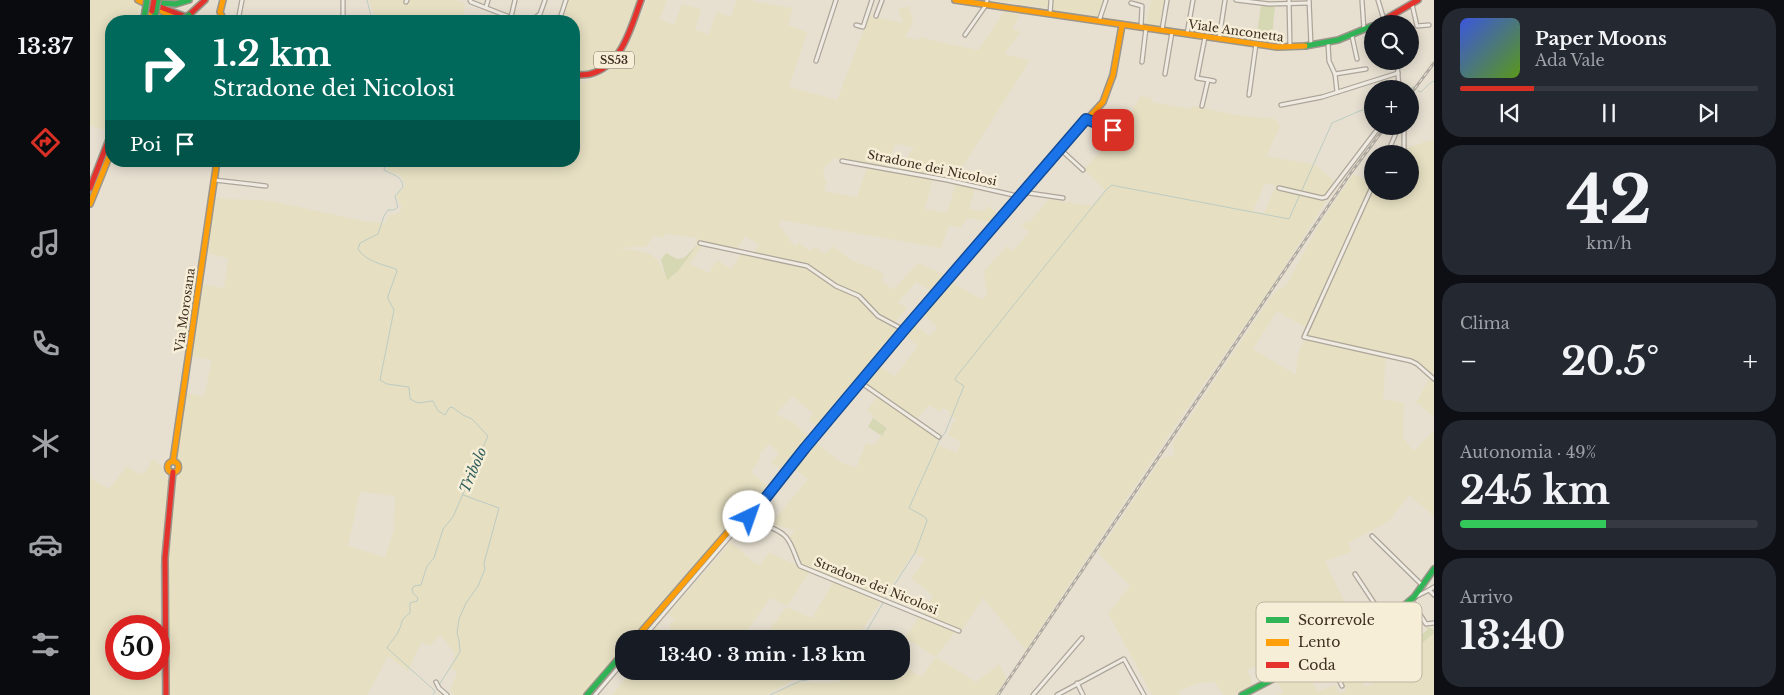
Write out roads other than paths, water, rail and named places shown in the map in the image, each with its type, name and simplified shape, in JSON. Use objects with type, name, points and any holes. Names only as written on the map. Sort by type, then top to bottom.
[{"type":"main road","points":[[138,0],[181,15]]},
{"type":"main road","points":[[153,13],[154,0]]},
{"type":"main road","points":[[153,13],[159,2],[176,4],[189,0]]},
{"type":"main road","points":[[189,15],[205,0]]},
{"type":"main road","points":[[221,15],[220,12],[223,0]]},
{"type":"main road","name":"SS53","points":[[580,75],[597,72],[614,61],[642,0]]},
{"type":"main road","name":"Viale Anconetta","points":[[955,0],[986,2],[1050,14],[1219,40],[1290,48],[1328,43],[1364,31]]},
{"type":"main road","points":[[1392,15],[1418,0]]},
{"type":"main road","points":[[144,15],[145,1]]},
{"type":"main road","points":[[160,10],[169,15]]},
{"type":"main road","points":[[643,630],[743,519],[764,500],[904,330],[1020,194],[1098,108],[1107,95],[1122,25]]},
{"type":"main road","points":[[90,188],[105,149]]},
{"type":"main road","points":[[90,204],[105,167]]},
{"type":"main road","name":"Via Morosana","points":[[166,695],[165,558],[173,472],[168,470],[167,466],[169,462],[173,461],[216,167]]},
{"type":"main road","points":[[743,519],[740,513],[742,511],[746,511],[749,514]]},
{"type":"main road","points":[[1409,602],[1434,569]]},
{"type":"main road","points":[[587,695],[615,662]]},
{"type":"main road","points":[[1242,695],[1267,682]]},
{"type":"street","points":[[239,15],[242,0]]},
{"type":"street","points":[[343,0],[343,15]]},
{"type":"street","points":[[470,0],[505,15]]},
{"type":"street","points":[[486,8],[488,0]]},
{"type":"street","points":[[511,15],[515,0]]},
{"type":"street","points":[[539,15],[545,0]]},
{"type":"street","points":[[561,15],[566,0]]},
{"type":"street","points":[[816,60],[836,0]]},
{"type":"street","points":[[856,25],[863,27],[872,0]]},
{"type":"street","points":[[876,16],[882,0]]},
{"type":"street","points":[[1050,14],[1052,0]]},
{"type":"street","points":[[1099,21],[1106,0]]},
{"type":"street","points":[[1162,31],[1167,0]]},
{"type":"street","points":[[1186,34],[1193,0]]},
{"type":"street","points":[[1219,40],[1225,0]]},
{"type":"street","points":[[1236,0],[1309,1],[1311,46]]},
{"type":"street","points":[[1378,0],[1386,15]]},
{"type":"street","points":[[1362,1],[1364,31]]},
{"type":"street","points":[[965,35],[986,2]]},
{"type":"street","points":[[1289,2],[1290,48]]},
{"type":"street","points":[[1131,3],[1142,6],[1142,62]]},
{"type":"street","points":[[1412,4],[1418,26],[1429,25]]},
{"type":"street","points":[[1165,74],[1172,32]]},
{"type":"street","points":[[1352,36],[1357,59]]},
{"type":"street","points":[[1204,37],[1197,78],[1214,81]]},
{"type":"street","points":[[1328,43],[1329,61],[1335,74],[1337,92]]},
{"type":"street","points":[[1249,96],[1256,44]]},
{"type":"street","points":[[1335,74],[1364,69]]},
{"type":"street","points":[[1398,70],[1398,80]]},
{"type":"street","points":[[1281,105],[1337,92],[1398,73]]},
{"type":"street","points":[[1202,106],[1208,80]]},
{"type":"street","points":[[1086,119],[1126,136]]},
{"type":"street","points":[[1278,188],[1322,198],[1326,197],[1373,135]]},
{"type":"street","points":[[1060,149],[1083,170]]},
{"type":"street","name":"Stradone dei Nicolosi","points":[[842,160],[1020,194],[1063,198]]},
{"type":"street","points":[[214,180],[266,186]]},
{"type":"street","points":[[1366,200],[1304,337],[1411,361],[1434,379]]},
{"type":"street","points":[[700,244],[807,266],[836,286],[859,296],[878,316],[904,330]]},
{"type":"street","points":[[860,382],[939,437]]},
{"type":"street","points":[[650,630],[743,519]]},
{"type":"street","name":"Stradone dei Nicolosi","points":[[743,519],[781,533],[791,546],[800,566],[959,631]]},
{"type":"street","points":[[1372,536],[1423,586]]},
{"type":"street","points":[[1354,574],[1373,602]]},
{"type":"street","points":[[1415,602],[1413,599],[1434,587]]},
{"type":"street","points":[[1429,590],[1434,595]]},
{"type":"street","points":[[1422,616],[1426,624],[1434,623]]},
{"type":"street","points":[[1033,695],[1082,638]]},
{"type":"street","points":[[1057,695],[1076,683],[1124,659],[1144,695]]},
{"type":"street","points":[[595,695],[615,672]]},
{"type":"street","points":[[436,682],[438,688],[447,695]]},
{"type":"street","points":[[1340,682],[1342,686]]},
{"type":"street","points":[[1076,683],[1083,695]]},
{"type":"waterway","points":[[237,15],[240,0]]},
{"type":"waterway","name":"Tribolo","points":[[367,0],[371,15]]},
{"type":"waterway","points":[[988,7],[1120,27]]},
{"type":"waterway","points":[[1107,87],[1114,60]]},
{"type":"waterway","points":[[1419,91],[1421,92],[1434,81]]},
{"type":"waterway","points":[[885,599],[915,553],[927,521],[925,517],[909,508],[940,439],[945,433],[964,386],[955,380],[956,377],[1106,190],[1112,185],[1289,219],[1332,123],[1364,110]]},
{"type":"waterway","name":"Tribolo","points":[[385,167],[384,170],[401,180],[403,187],[395,196],[398,207],[394,210],[388,210],[378,234],[360,243],[358,249],[370,260],[397,271],[388,296],[394,310],[380,380],[387,384],[409,387],[410,399],[418,403],[433,401],[438,411],[445,415],[449,408],[452,407],[472,419],[488,436],[453,517],[443,529],[434,558],[427,566],[421,585],[414,586],[412,589],[418,598],[417,601],[410,603],[410,613],[403,619],[398,632],[387,648],[434,690],[433,695]]},
{"type":"waterway","points":[[895,345],[1022,195]]},
{"type":"waterway","points":[[815,439],[827,425]]},
{"type":"waterway","points":[[162,695],[161,565],[168,481]]},
{"type":"waterway","points":[[439,685],[460,652],[457,633],[459,619],[466,603],[478,586],[485,569],[484,563],[499,508],[463,495]]},
{"type":"waterway","points":[[751,516],[759,508]]},
{"type":"waterway","points":[[167,572],[169,695]]},
{"type":"waterway","points":[[867,630],[883,603]]},
{"type":"waterway","points":[[597,691],[615,670]]},
{"type":"waterway","points":[[770,695],[800,681],[807,680]]},
{"type":"railway","points":[[1419,83],[1434,63]]},
{"type":"railway","points":[[998,695],[1350,174],[1379,135]]}]
